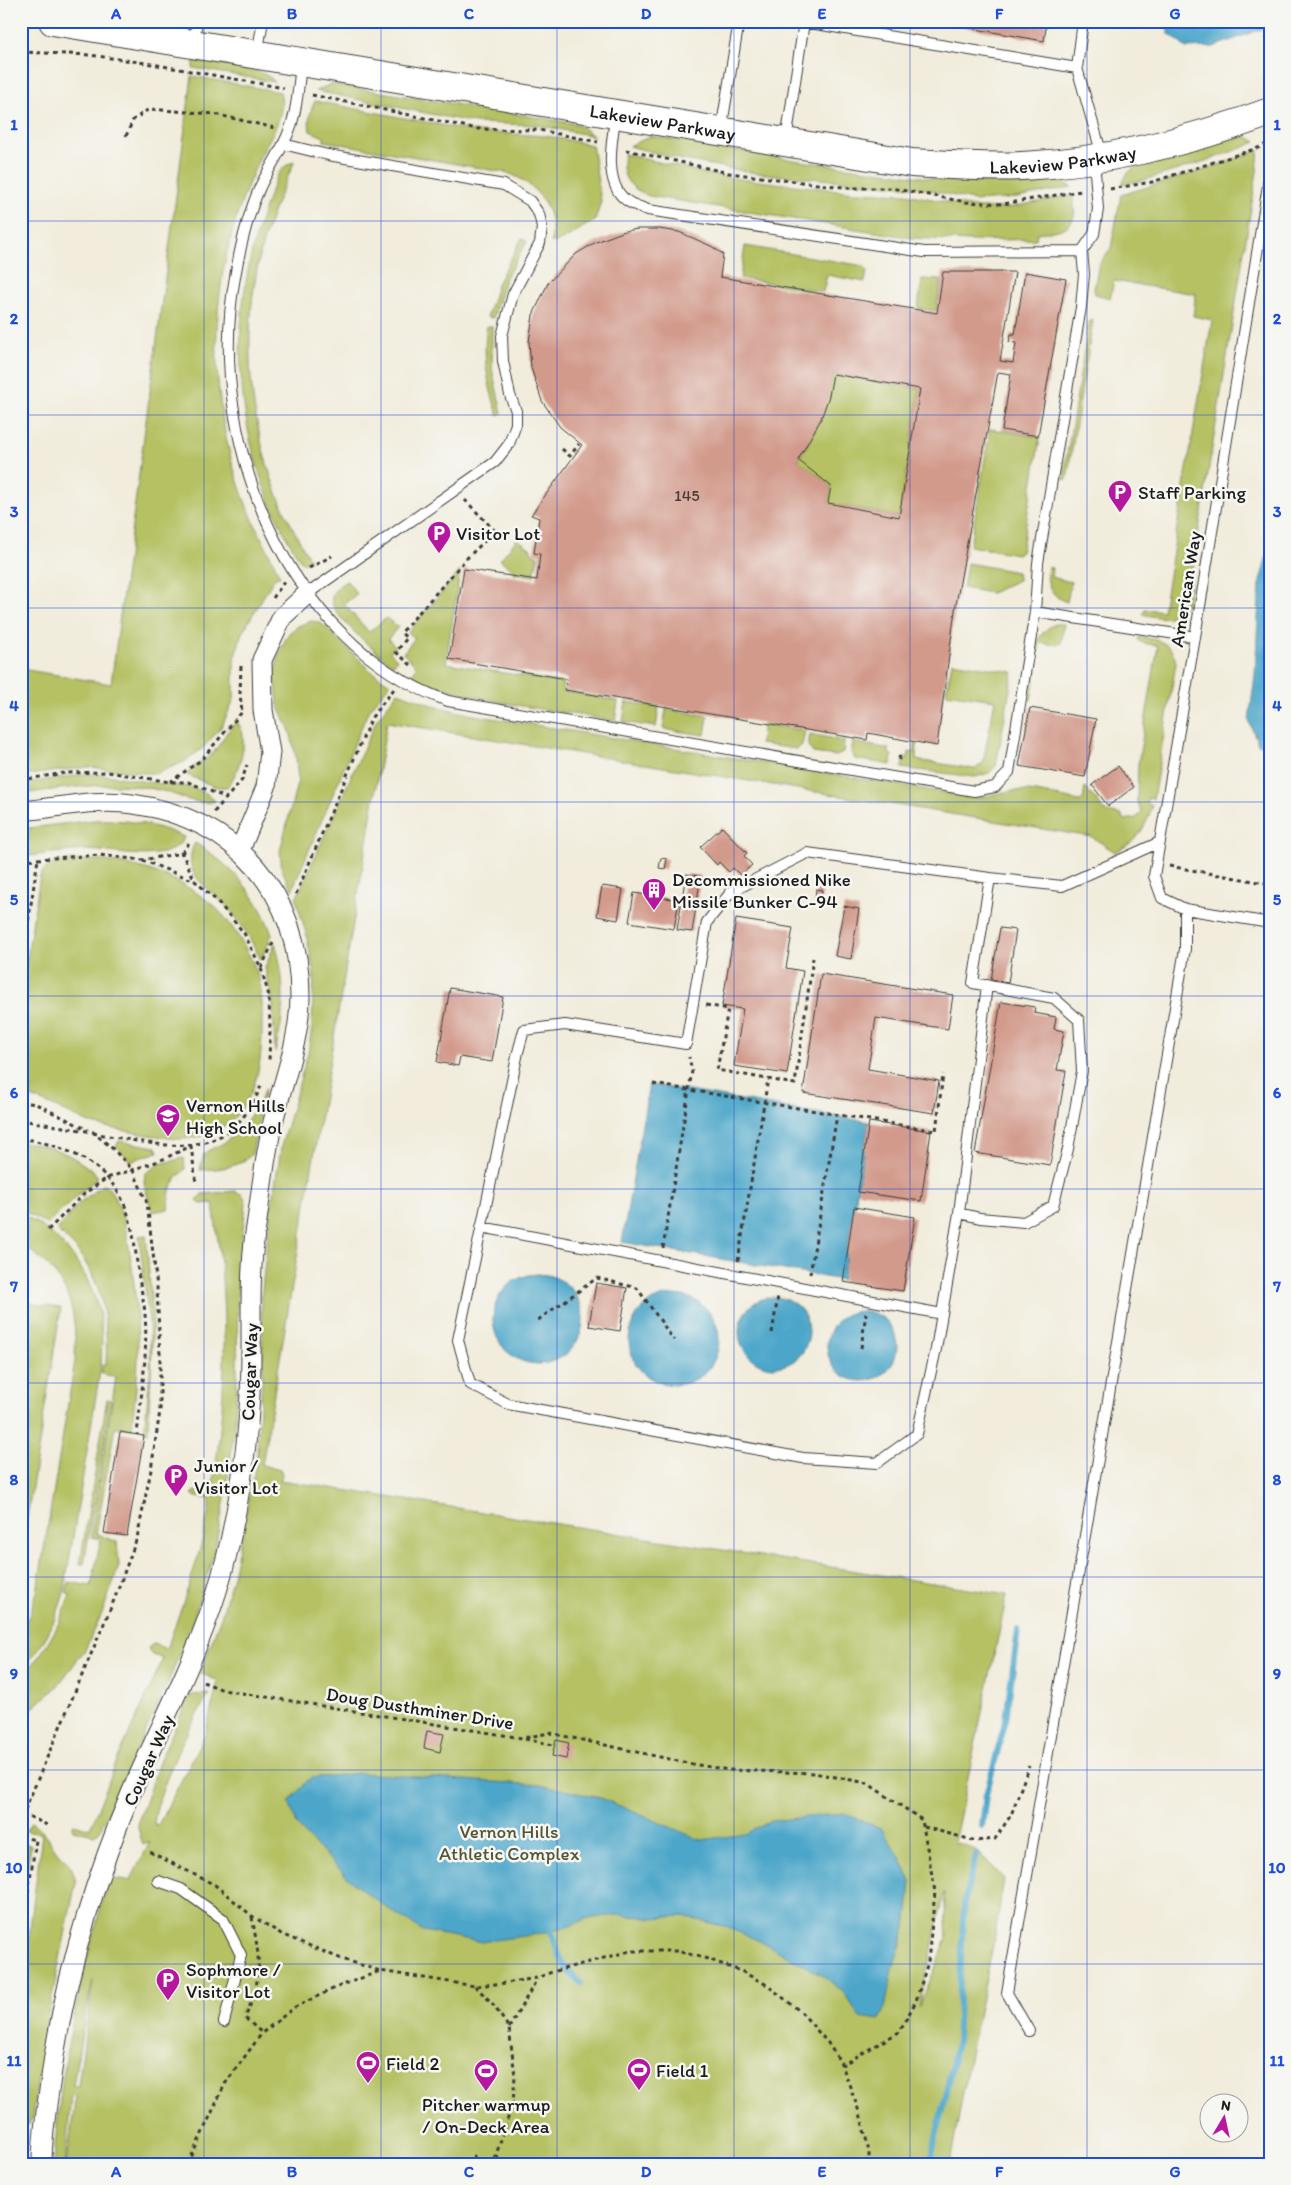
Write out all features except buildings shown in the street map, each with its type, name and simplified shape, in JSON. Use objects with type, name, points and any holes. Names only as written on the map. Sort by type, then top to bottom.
[{"type":"street","name":"Lakeview Parkway","points":[[53,21],[195,33],[257,55],[912,163],[1022,166],[1098,158],[1174,142],[1270,112]]},
{"type":"street","points":[[240,850],[266,787],[270,752],[262,710],[262,660],[282,617],[307,594]]},
{"type":"street","name":"Cougar Way","points":[[21,811],[88,804],[131,803],[175,814],[202,826],[240,850],[262,873],[286,915],[297,953],[300,999],[295,1045],[272,1127],[255,1238],[252,1272],[250,1394],[243,1462],[232,1526],[218,1588],[186,1676],[133,1790],[102,1866],[81,1930],[56,2038],[46,2112],[42,2164]]},
{"type":"lane","points":[[257,55],[263,21]]},
{"type":"lane","points":[[721,131],[739,21]]},
{"type":"lane","points":[[301,62],[293,119],[283,144],[260,188],[245,234],[235,277],[229,317],[229,364],[234,413],[248,470],[259,502],[280,549],[307,594],[330,622],[365,656],[400,680],[421,692],[448,701],[974,791],[995,787],[1009,772],[1035,612],[1038,564],[1080,307],[1084,274],[1082,251],[1094,234],[1098,209],[1098,158],[1077,68],[1083,21]]},
{"type":"lane","points":[[785,142],[804,22],[1077,68]]},
{"type":"lane","points":[[616,114],[610,146],[613,182],[625,200],[648,210],[924,252],[1082,251]]},
{"type":"lane","points":[[283,144],[328,155],[504,185],[519,193],[533,205],[539,214],[542,227],[540,243],[513,294],[502,336],[503,362],[516,411],[516,424],[502,454],[495,462],[307,594]]},
{"type":"lane","name":"American Way","points":[[1270,173],[1154,876],[1162,898],[1185,909],[1270,924]]},
{"type":"lane","points":[[1035,612],[1195,636]]},
{"type":"lane","points":[[987,985],[960,1213],[942,1314],[917,1434],[877,1463],[803,1458],[508,1404],[470,1384],[458,1340],[524,1030],[565,1025],[686,1044],[707,922],[731,892],[807,853],[1062,886],[1160,842]]},
{"type":"lane","points":[[960,1213],[980,1218],[1024,1222],[1053,1206],[1068,1149],[1082,1071],[1079,1020],[1054,998],[973,983],[990,878]]},
{"type":"lane","points":[[1029,2031],[1007,1993],[1186,949],[1185,909]]},
{"type":"lane","points":[[481,1227],[942,1314]]},
{"type":"lane","points":[[158,1881],[181,1889],[223,1919],[241,1955],[224,2022]]},
{"type":"path","points":[[126,136],[133,120],[149,109],[214,114],[278,129]]},
{"type":"path","points":[[562,449],[570,456],[579,444]]},
{"type":"path","points":[[261,968],[372,717],[412,666],[396,652],[407,638],[401,633],[466,559],[495,531],[465,499]]},
{"type":"path","points":[[170,782],[200,760],[242,712]]},
{"type":"path","points":[[899,760],[900,753]]},
{"type":"path","points":[[21,780],[65,773],[108,772],[170,782],[188,782],[227,798]]},
{"type":"path","points":[[142,860],[182,853],[195,881]]},
{"type":"path","points":[[21,860],[99,855],[142,860],[195,881],[217,901],[244,933],[261,968],[269,996],[270,1031],[267,1067]]},
{"type":"path","points":[[21,968],[38,859]]},
{"type":"path","points":[[1156,863],[1270,884]]},
{"type":"path","points":[[693,1003],[728,1009],[718,1070],[795,1084],[813,958]]},
{"type":"path","points":[[660,1261],[690,1090],[692,1071],[686,1044]]},
{"type":"path","points":[[653,1084],[936,1131],[943,1074]]},
{"type":"path","points":[[736,1275],[768,1079]]},
{"type":"path","points":[[48,1230],[85,1193],[107,1178],[159,1161],[190,1146],[215,1140],[240,1122],[255,1100],[262,1084]]},
{"type":"path","points":[[21,1102],[36,1104],[93,1132],[133,1170],[147,1203],[158,1287],[160,1412],[151,1470],[134,1547],[114,1600],[22,1813],[21,1826]]},
{"type":"path","points":[[808,1289],[837,1115]]},
{"type":"path","points":[[21,1120],[160,1144],[190,1146]]},
{"type":"path","points":[[21,1138],[45,1142],[70,1152],[90,1163],[116,1189],[126,1212],[134,1240],[144,1313],[146,1356],[137,1435]]},
{"type":"path","points":[[190,1146],[196,1183]]},
{"type":"path","points":[[538,1320],[598,1278],[637,1288],[674,1340]]},
{"type":"path","points":[[772,1333],[780,1283]]},
{"type":"path","points":[[861,1348],[868,1300]]},
{"type":"path","name":"Doug Dusthminer Drive","points":[[186,1676],[223,1690],[522,1738],[550,1734],[729,1770],[814,1773],[868,1783],[922,1820],[924,1827]]},
{"type":"path","points":[[522,1738],[554,1745]]},
{"type":"path","points":[[842,2065],[899,2032],[916,2001],[928,1962],[935,1892],[924,1827],[976,1841],[995,1839],[1011,1815],[1030,1763]]},
{"type":"path","points":[[22,1813],[48,1826]]},
{"type":"path","points":[[21,1838],[36,1840],[21,1938]]},
{"type":"path","points":[[150,1852],[215,1885],[252,1916],[283,1935],[309,1947],[380,1971],[475,1986],[537,1978],[552,1972],[630,1951],[677,1951],[708,1959],[743,1972],[767,1985],[801,2012],[828,2043],[842,2065],[861,2118],[869,2151],[869,2164]]},
{"type":"path","points":[[252,1916],[259,1955],[259,1981],[245,2018],[262,2033]]},
{"type":"path","points":[[188,2164],[225,2084],[262,2033],[295,2007],[335,1988],[380,1971]]},
{"type":"path","points":[[509,2028],[537,1978]]},
{"type":"path","points":[[475,1986],[492,2004],[509,2028],[515,2076],[513,2102],[496,2156],[488,2164]]},
{"type":"path","points":[[473,2155],[479,2164]]},
{"type":"path","points":[[496,2156],[502,2164]]},
{"type":"green space","points":[[194,61],[249,69],[268,76],[275,82],[193,68]]},
{"type":"green space","points":[[192,76],[280,92],[281,95],[279,120],[247,187],[236,219],[220,290],[217,326],[217,363],[220,399],[234,470],[246,504],[280,576],[275,577],[242,633],[234,660],[234,699],[222,726],[203,748],[184,762],[157,773],[88,767],[21,776],[21,669],[111,684]]},
{"type":"green space","points":[[331,84],[577,124],[594,136],[537,125],[476,123],[316,91]]},
{"type":"green space","points":[[315,101],[478,132],[547,136],[592,145],[601,201],[595,221],[566,238],[551,242],[551,219],[548,209],[536,191],[518,178],[508,173],[324,141],[324,137],[310,131],[310,116]]},
{"type":"green space","points":[[651,136],[800,161],[951,181],[1004,182],[1055,179],[1072,187],[1017,198],[976,201],[921,188],[755,173],[679,159],[629,146]]},
{"type":"green space","points":[[1246,136],[1256,142],[1182,169],[1122,184],[1127,174],[1136,165]]},
{"type":"green space","points":[[1259,150],[1187,603],[1178,613],[1169,617],[1146,615],[1143,614],[1145,609],[1163,611],[1212,320],[1193,316],[1196,294],[1114,281],[1110,298],[1095,294],[1094,289],[1099,264],[1111,248],[1121,195],[1210,168]]},
{"type":"green space","points":[[624,154],[722,177],[855,192],[906,194],[979,208],[1008,208],[1072,195],[1074,215],[1068,226],[1055,231],[1037,233],[1036,239],[971,241],[913,238],[649,196],[636,189],[627,180],[623,169]]},
{"type":"green space","points":[[294,161],[263,242],[256,273],[250,335],[250,366],[258,428],[265,458],[282,506],[310,560],[302,563],[277,518],[258,470],[247,421],[241,372],[241,321],[248,271],[260,222],[278,174],[284,167]]},
{"type":"green space","points":[[522,238],[527,242],[505,279],[493,318],[487,317],[498,282]]},
{"type":"green space","points":[[745,246],[864,266],[867,270],[865,282],[827,275],[823,292],[740,278]]},
{"type":"green space","points":[[922,279],[941,280],[936,311],[918,308]]},
{"type":"green space","points":[[1092,320],[1067,480],[1063,479],[1089,322]]},
{"type":"green space","points":[[487,326],[492,326],[492,369],[502,413],[498,415],[487,371],[485,349]]},
{"type":"green space","points":[[833,374],[920,389],[899,517],[828,503],[831,486],[798,460],[820,418],[828,397]]},
{"type":"green space","points":[[990,429],[1040,437],[1022,548],[1021,552],[1017,554],[970,546]]},
{"type":"green space","points":[[517,539],[530,548],[533,554],[538,556],[534,576],[514,573],[515,571],[500,560]]},
{"type":"green space","points":[[967,563],[1017,572],[1018,580],[991,593],[963,588]]},
{"type":"green space","points":[[1048,567],[1052,568],[1051,577],[1071,582],[1067,602],[1057,597],[1050,589],[1047,579]]},
{"type":"green space","points":[[460,571],[446,663],[563,683],[562,691],[618,701],[615,721],[486,699],[460,693],[411,676],[417,667],[403,653],[415,638],[408,632]]},
{"type":"green space","points":[[347,581],[357,594],[344,604],[369,632],[386,618],[398,627],[388,639],[395,646],[390,652],[397,659],[393,665],[358,636],[335,609],[332,595],[341,584]]},
{"type":"green space","points":[[311,621],[319,622],[326,627],[372,672],[390,684],[368,712],[292,890],[282,870],[280,851],[298,780],[296,757],[290,731],[278,704],[275,675],[278,656],[288,634],[298,626]]},
{"type":"green space","points":[[1055,624],[1064,624],[1061,643],[1057,645],[1040,643],[1031,700],[1025,700],[1035,646],[1046,630]]},
{"type":"green space","name":"Vernon Hills Athletic Complex","points":[[1139,637],[1164,643],[1172,651],[1176,663],[1153,799],[1148,798],[1147,804],[1152,805],[1150,813],[1144,827],[1135,839],[1115,852],[1092,837],[387,722],[262,1465],[280,1470],[282,1475],[280,1480],[1007,1595],[954,1843],[969,1847],[975,1851],[1004,1879],[994,1941],[969,2059],[950,2164],[893,2164],[889,2152],[886,2164],[66,2164],[76,2096],[71,2095],[65,2164],[54,2164],[65,2061],[79,1993],[105,1893],[109,1885],[117,1879],[130,1881],[150,1842],[143,1845],[138,1828],[139,1819],[161,1757],[190,1695],[210,1694],[193,1721],[168,1775],[154,1823],[157,1827],[205,1735],[218,1681],[200,1673],[222,1614],[233,1576],[256,1464],[263,1367],[261,1300],[270,1214],[282,1143],[308,1053],[312,1027],[314,973],[306,933],[296,899],[377,719],[398,692],[435,706],[468,714],[977,798],[1003,792],[1020,791],[1037,792],[1079,801],[1083,800],[1085,787],[1106,812],[1122,815],[1125,820],[1136,818],[1142,812],[1137,801],[1138,764],[1158,646],[1138,640]],"holes":[[[944,1892],[947,1938],[919,2008]],[[93,1980],[78,2086],[73,2086],[85,2015]]]},
{"type":"green space","points":[[952,662],[1013,672],[996,766],[989,773],[975,777],[902,768],[904,757],[908,758],[909,752],[914,753],[915,743],[917,744],[916,760],[975,769],[983,763],[995,700],[946,693]]},
{"type":"green space","points":[[626,702],[659,707],[656,727],[623,722]]},
{"type":"green space","points":[[666,709],[708,716],[705,735],[663,729]]},
{"type":"green space","points":[[237,722],[243,736],[242,754],[236,773],[227,787],[216,787],[187,775],[188,772],[214,752]]},
{"type":"green space","points":[[763,724],[805,731],[802,745],[797,749],[760,744]]},
{"type":"green space","points":[[810,734],[844,741],[843,752],[837,756],[813,753],[808,746]]},
{"type":"green space","points":[[853,742],[889,749],[889,754],[892,755],[891,765],[855,759],[851,753]]},
{"type":"green space","points":[[85,774],[186,787],[202,791],[215,801],[202,803],[145,787],[110,785],[75,787],[21,794],[21,784]]},
{"type":"green space","points":[[95,820],[141,823],[184,837],[177,846],[167,852],[154,854],[140,855],[87,850],[21,857],[21,829]]},
{"type":"green space","points":[[195,843],[208,851],[242,882],[259,907],[272,935],[261,960],[238,920],[200,882],[193,872],[191,857]]},
{"type":"green space","points":[[89,860],[139,867],[171,878],[186,886],[220,912],[240,939],[251,959],[260,982],[262,1016],[259,1068],[254,1086],[236,1116],[222,1127],[205,1135],[177,1139],[119,1130],[87,1122],[47,1103],[21,1094],[21,995],[40,876],[44,870],[55,863]]},
{"type":"green space","points":[[275,943],[281,970],[283,998],[281,1025],[275,1052],[273,1005],[265,968]]},
{"type":"green space","points":[[265,1089],[252,1154],[247,1159],[234,1165],[200,1170],[204,1154],[225,1142],[238,1131],[253,1112]]},
{"type":"green space","points":[[119,1141],[156,1147],[158,1152],[130,1161],[116,1146]]},
{"type":"green space","points":[[21,1142],[32,1143],[62,1152],[80,1162],[97,1175],[96,1179],[47,1224],[21,1210]]},
{"type":"green space","points":[[184,1158],[185,1169],[176,1179],[170,1190],[168,1209],[152,1212],[144,1183],[145,1174],[159,1164]]},
{"type":"green space","points":[[103,1185],[107,1186],[117,1201],[125,1227],[136,1303],[138,1353],[132,1429],[115,1427],[96,1534],[117,1542],[119,1566],[103,1611],[85,1650],[56,1688],[21,1718],[21,1677],[38,1658],[56,1629],[70,1595],[66,1592],[68,1582],[91,1586],[101,1539],[91,1537],[116,1377],[101,1374],[103,1365],[106,1365],[106,1336],[103,1308],[95,1281],[79,1252],[57,1230],[79,1203]]},
{"type":"green space","points":[[235,1191],[243,1195],[246,1203],[238,1272],[235,1424],[224,1504],[213,1556],[194,1617],[169,1681],[99,1832],[94,1835],[73,1830],[72,1826],[74,1824],[90,1829],[118,1758],[163,1659],[151,1654],[148,1648],[153,1644],[167,1649],[203,1537],[210,1499],[196,1497],[192,1494],[195,1491],[211,1494],[222,1408],[224,1321],[221,1264],[213,1203],[201,1204],[197,1201],[202,1194]]},
{"type":"green space","points":[[21,1214],[48,1231],[78,1264],[93,1291],[98,1307],[102,1343],[101,1365],[64,1592],[48,1634],[36,1653],[21,1670],[21,1629],[30,1614],[37,1592],[75,1361],[75,1341],[71,1308],[60,1280],[37,1256],[21,1244]]},
{"type":"green space","points":[[146,1235],[153,1323],[151,1367],[149,1322],[139,1236]]},
{"type":"green space","points":[[21,1302],[61,1308],[21,1555]]},
{"type":"green space","points":[[151,1369],[148,1433],[144,1432]]},
{"type":"green space","points":[[107,1399],[111,1400],[84,1564],[80,1564]]},
{"type":"green space","points":[[31,1822],[42,1831],[70,1865],[76,1882],[48,2016],[32,2118],[21,2132],[21,2000],[42,1834],[26,1831]]},
{"type":"green space","points":[[21,1843],[31,1845],[21,1909]]},
{"type":"water","points":[[1168,21],[1270,21],[1270,26],[1213,47],[1186,48],[1168,33]]},
{"type":"water","points":[[1270,545],[1270,747],[1258,744],[1249,721],[1255,675],[1260,581]]},
{"type":"water","points":[[649,1084],[869,1122],[842,1280],[622,1242]]},
{"type":"water","points":[[538,1274],[555,1277],[570,1287],[580,1302],[583,1319],[580,1336],[570,1351],[555,1361],[538,1364],[521,1361],[506,1351],[496,1336],[493,1319],[496,1302],[506,1287],[521,1277]]},
{"type":"water","points":[[674,1295],[691,1298],[706,1308],[716,1323],[719,1340],[716,1357],[706,1372],[691,1382],[674,1385],[657,1382],[642,1372],[632,1357],[629,1340],[632,1323],[642,1308],[657,1298]]},
{"type":"water","points":[[774,1297],[787,1300],[799,1307],[806,1319],[809,1332],[806,1345],[799,1357],[787,1364],[774,1367],[761,1364],[749,1357],[742,1345],[739,1332],[742,1319],[749,1307],[761,1300]]},
{"type":"water","points":[[862,1311],[875,1314],[887,1321],[894,1333],[897,1346],[894,1359],[887,1371],[875,1378],[862,1381],[849,1378],[837,1371],[830,1359],[827,1346],[830,1333],[837,1321],[849,1314]]},
{"type":"water","points":[[360,1773],[540,1785],[601,1798],[701,1840],[745,1834],[771,1821],[843,1813],[881,1828],[900,1857],[911,1882],[906,1928],[894,1965],[885,2008],[879,2020],[860,2017],[844,1993],[825,1977],[762,1942],[726,1927],[683,1916],[652,1918],[619,1915],[588,1918],[565,1928],[481,1942],[423,1931],[353,1883],[298,1827],[289,1802],[310,1778]]},
{"type":"waterway","points":[[982,1826],[986,1795],[1006,1719],[1018,1630]]},
{"type":"waterway","points":[[930,2164],[957,2042],[964,1904],[976,1855]]},
{"type":"waterway","points":[[551,1931],[558,1953],[565,1966],[581,1983]]},
{"type":"place","name":"Staff Parking","points":[[1120,513]]},
{"type":"place","name":"Visitor Lot","points":[[439,554]]},
{"type":"place","name":"Decommissioned Nike Missile Bunker C-94","points":[[654,911]]},
{"type":"place","name":"Vernon Hills High School","points":[[168,1137]]},
{"type":"place","name":"Junior / Visitor Lot","points":[[176,1497]]},
{"type":"place","name":"Sophmore / Visitor Lot","points":[[168,2001]]},
{"type":"place","name":"Field 2","points":[[368,2084]]},
{"type":"place","name":"Field 1","points":[[639,2091]]},
{"type":"place","name":"Pitcher warmup / On-Deck Area","points":[[486,2092]]}]
